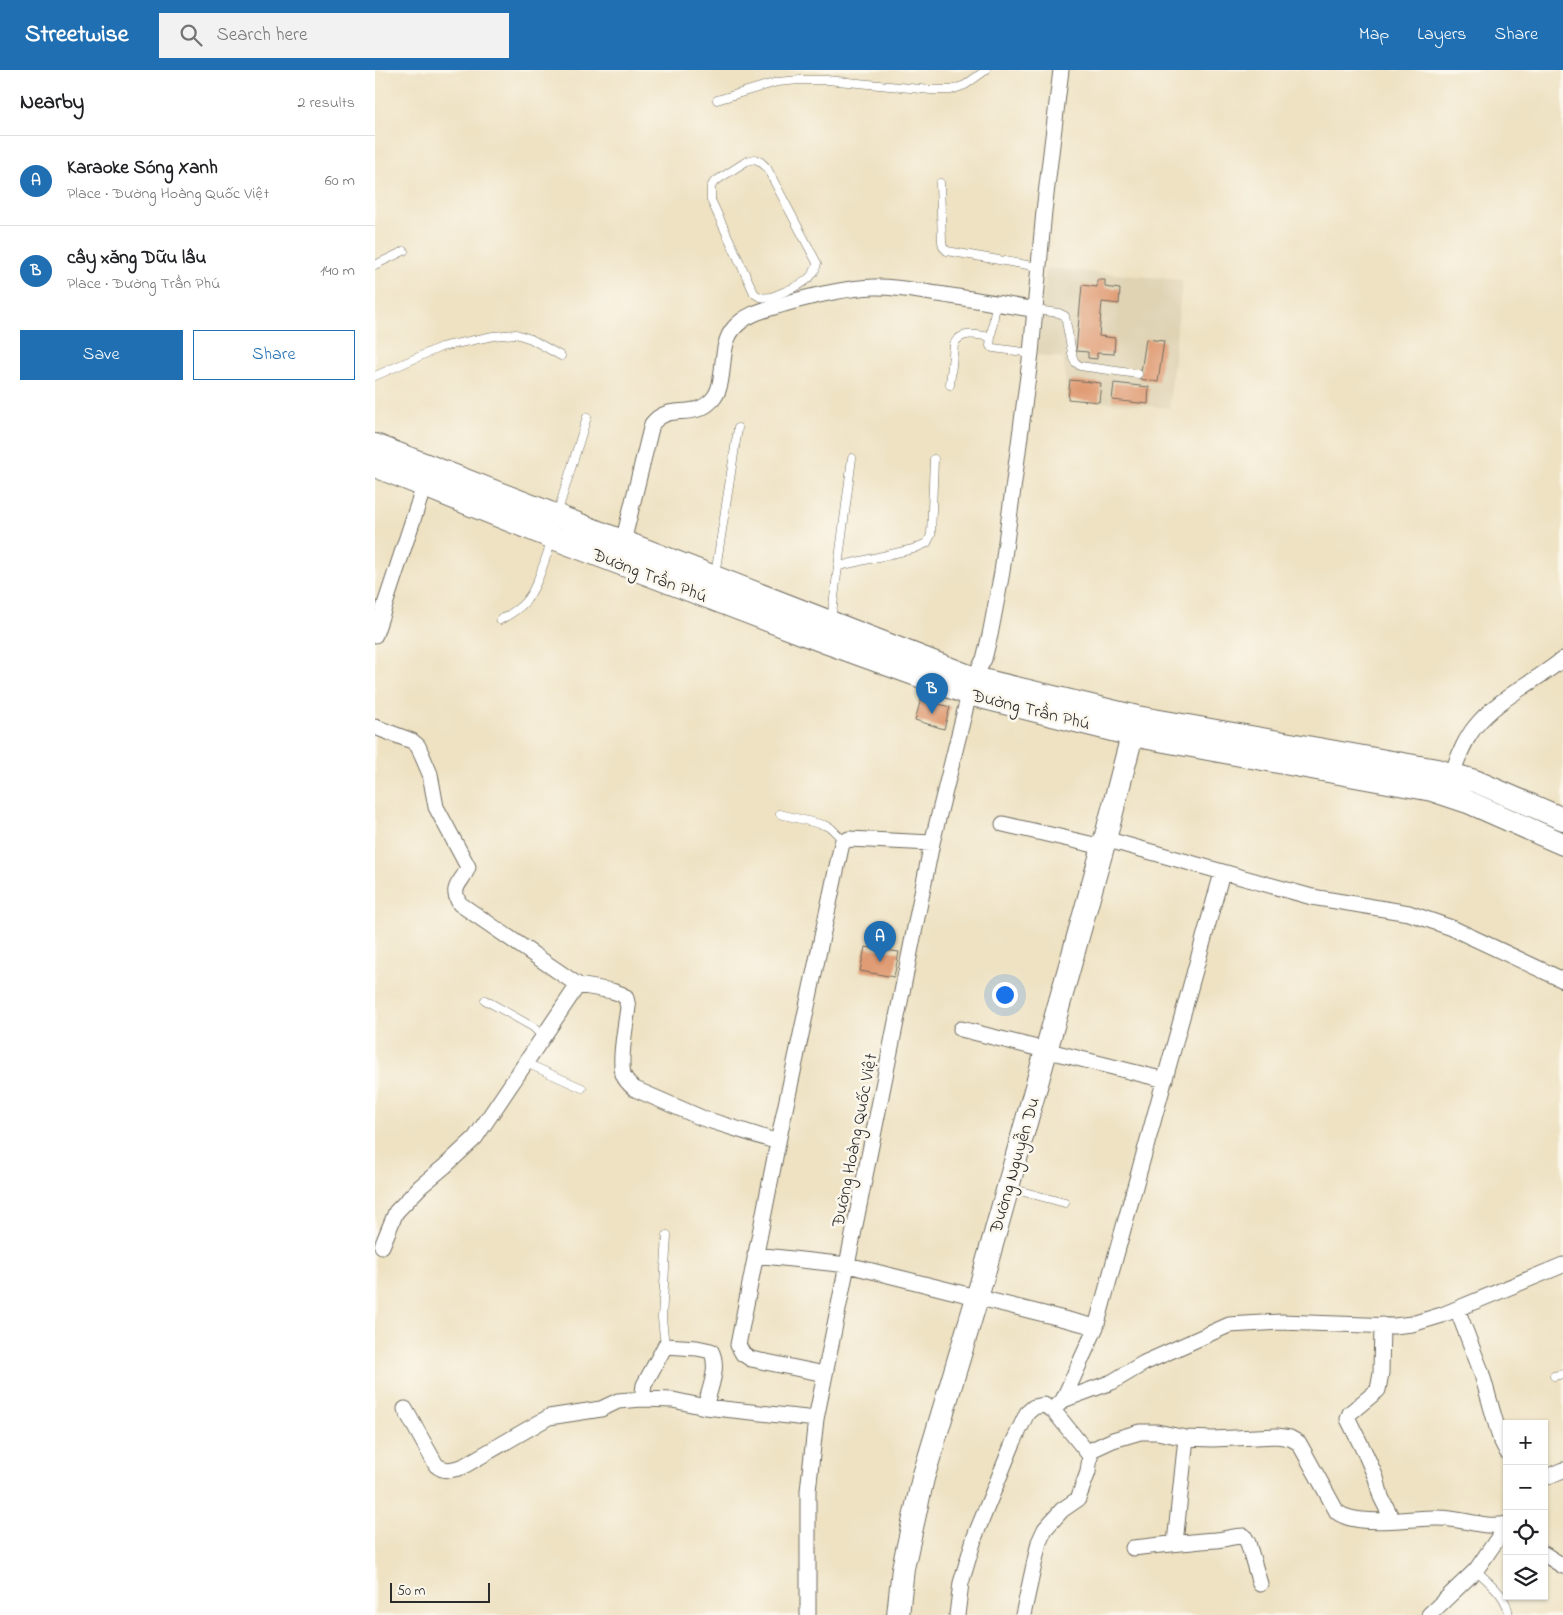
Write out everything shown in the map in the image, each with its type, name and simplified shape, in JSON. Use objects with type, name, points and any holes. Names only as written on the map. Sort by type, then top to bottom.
[{"type":"main road","name":"Đường Trần Phú","points":[[375,445],[427,476],[555,527],[825,642],[972,686],[1134,726],[1395,783],[1448,784],[1475,781],[1563,819]]},
{"type":"main road","name":"Đường Trần Phú","points":[[375,466],[427,476]]},
{"type":"main road","name":"Đường Trần Phú","points":[[555,527],[623,542],[715,577],[831,623],[972,686]]},
{"type":"main road","name":"Đường Nguyễn Du","points":[[898,1615],[903,1568],[923,1478],[1008,1188],[1104,843],[1134,726]]},
{"type":"main road","name":"Đường Trần Phú","points":[[1448,784],[1468,802],[1563,844]]},
{"type":"street","name":"Đường Hoàng Quốc Việt","points":[[808,1615],[808,1491],[817,1418],[932,843],[972,686],[984,659],[1002,572],[1031,353],[1061,70]]},
{"type":"street","points":[[623,542],[651,424],[666,413],[696,411],[714,399],[719,388],[725,349],[732,331],[742,320],[751,314],[813,297],[860,288],[891,287],[1035,310]]},
{"type":"street","points":[[375,634],[427,476]]},
{"type":"street","points":[[1448,784],[1468,738],[1482,718],[1563,659]]},
{"type":"street","points":[[375,727],[412,741],[418,746],[430,774],[436,807],[468,867],[455,889],[455,896],[460,904],[578,985],[612,991],[626,998],[628,1007],[622,1064],[623,1076],[629,1084],[635,1089],[702,1118],[778,1142]]},
{"type":"street","points":[[1003,824],[1104,843],[1312,897],[1356,903],[1415,915],[1452,928],[1563,980]]},
{"type":"street","points":[[825,1374],[751,1358],[743,1354],[738,1344],[738,1339],[841,846],[844,841],[849,840],[932,843]]},
{"type":"street","points":[[1058,1405],[1095,1327],[1222,873]]},
{"type":"street","points":[[382,1246],[396,1212],[421,1186],[475,1138],[578,985]]},
{"type":"street","points":[[961,1029],[1165,1080]]},
{"type":"street","points":[[755,1256],[849,1264],[1095,1327]]},
{"type":"street","points":[[957,1615],[961,1584],[975,1536],[1013,1443],[1027,1414],[1034,1407],[1058,1405],[1112,1382],[1144,1363],[1229,1325],[1280,1322],[1382,1326],[1412,1324],[1457,1309],[1563,1265]]},
{"type":"street","points":[[1457,1309],[1481,1371],[1503,1444]]},
{"type":"street","points":[[1382,1326],[1381,1373],[1378,1390],[1350,1412],[1348,1419],[1366,1455],[1376,1478],[1381,1497],[1392,1519]]},
{"type":"street","points":[[642,1399],[644,1385],[665,1346],[697,1348],[711,1351],[714,1357],[715,1366],[705,1408]]},
{"type":"street","points":[[405,1409],[436,1465],[441,1469],[450,1470],[462,1467],[512,1436],[549,1417],[601,1408],[618,1401],[642,1399],[673,1400],[705,1408],[817,1418]]},
{"type":"street","points":[[1023,1615],[1039,1542],[1045,1529],[1062,1510],[1078,1499],[1088,1472],[1090,1457],[1058,1405]]},
{"type":"street","points":[[1087,1452],[1113,1440],[1140,1432],[1157,1432],[1186,1438],[1213,1439],[1277,1436],[1290,1438],[1299,1443],[1337,1512],[1343,1517],[1357,1521],[1441,1518],[1488,1526],[1503,1525]]},
{"type":"street","points":[[1175,1543],[1186,1438]]},
{"type":"street","points":[[1548,1476],[1563,1470]]},
{"type":"street","points":[[1429,1615],[1476,1570],[1503,1530]]},
{"type":"street","points":[[1133,1548],[1244,1536],[1248,1543],[1260,1584]]},
{"type":"street","points":[[1546,1555],[1563,1566]]},
{"type":"lane","points":[[717,100],[777,82],[800,80],[827,80],[931,90],[951,90],[965,85],[986,70]]},
{"type":"lane","points":[[750,160],[758,160],[767,168],[817,263],[815,270],[806,281],[771,297],[756,295],[711,200],[711,187],[714,182],[750,160]]},
{"type":"lane","points":[[940,183],[942,245],[947,251],[1039,267]]},
{"type":"lane","points":[[375,265],[404,250]]},
{"type":"lane","points":[[806,281],[813,297]]},
{"type":"lane","points":[[997,303],[991,346],[993,348],[1031,353]]},
{"type":"lane","points":[[1035,310],[1059,313],[1065,316],[1073,358],[1080,366],[1138,374]]},
{"type":"lane","points":[[375,376],[441,347],[493,336],[516,334],[531,339],[561,356]]},
{"type":"lane","points":[[950,385],[956,340],[969,334],[991,337]]},
{"type":"lane","points":[[499,620],[518,609],[528,598],[538,579],[587,416]]},
{"type":"lane","points":[[715,577],[738,428]]},
{"type":"lane","points":[[831,623],[852,458]]},
{"type":"lane","points":[[839,566],[913,550],[927,543],[931,534],[934,459]]},
{"type":"lane","points":[[780,814],[825,825],[831,828],[844,841]]},
{"type":"lane","points":[[485,1000],[533,1028],[543,1037]]},
{"type":"lane","points":[[525,1063],[582,1088]]},
{"type":"lane","points":[[1008,1188],[1065,1203]]},
{"type":"lane","points":[[665,1346],[662,1318],[667,1235]]},
{"type":"lane","points":[[1554,1376],[1563,1374]]},
{"type":"lane","points":[[1476,1570],[1496,1589],[1506,1602],[1509,1615]]},
{"type":"shaded area","points":[[1046,268],[1182,280],[1169,408],[1068,399],[1063,358],[1037,355]]},
{"type":"building","points":[[1097,280],[1105,280],[1105,287],[1120,289],[1119,304],[1102,302],[1099,336],[1115,338],[1114,354],[1097,353],[1097,359],[1088,358],[1088,352],[1076,351],[1082,285],[1097,287]]},
{"type":"building","points":[[1146,339],[1164,341],[1158,382],[1140,379]]},
{"type":"building","points":[[1070,380],[1101,383],[1099,402],[1068,399]]},
{"type":"building","points":[[1114,383],[1149,387],[1148,404],[1112,400]]},
{"type":"building","points":[[921,699],[950,707],[944,729],[915,720]]},
{"type":"building","points":[[865,947],[899,952],[894,977],[860,971]]},
{"type":"place","name":"cây xăng Dữu lâu","points":[[932,714]]},
{"type":"place","name":"Karaoke Sóng Xanh","points":[[880,962]]}]
